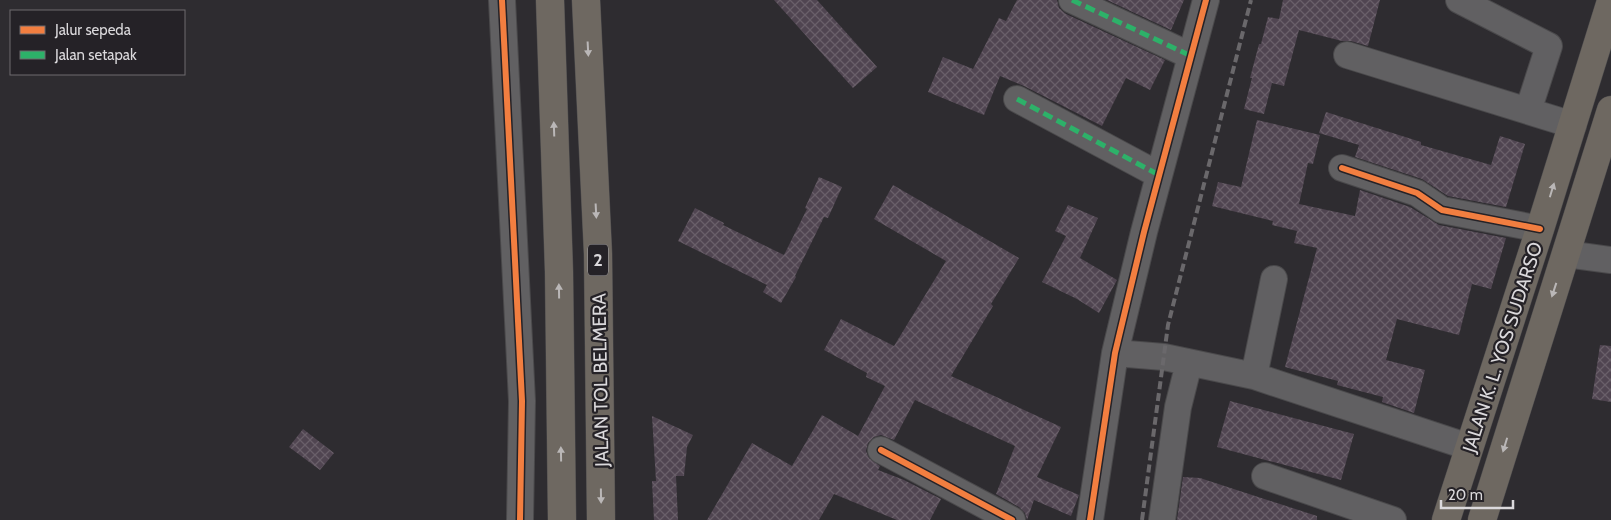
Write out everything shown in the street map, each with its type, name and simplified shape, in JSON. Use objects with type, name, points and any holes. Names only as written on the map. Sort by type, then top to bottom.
[{"type":"highway","name":"JALAN TOL BELMERA","points":[[550,0],[559,272],[562,520]]},
{"type":"highway","name":"JALAN TOL BELMERA","points":[[586,0],[598,254],[601,520]]},
{"type":"highway","name":"JALAN K. L. YOS SUDARSO","points":[[1446,520],[1611,1]]},
{"type":"highway","name":"JALAN K. L. YOS SUDARSO","points":[[1482,520],[1611,110]]},
{"type":"street","points":[[502,0],[522,401],[520,520]]},
{"type":"street","points":[[1072,0],[1192,56]]},
{"type":"street","points":[[1090,520],[1115,353],[1144,232],[1206,0]]},
{"type":"street","points":[[1459,0],[1549,46],[1528,111]]},
{"type":"street","points":[[1346,55],[1573,125]]},
{"type":"street","points":[[1017,99],[1159,176]]},
{"type":"street","points":[[1342,168],[1417,193],[1442,210],[1540,229]]},
{"type":"street","points":[[1566,254],[1611,260]]},
{"type":"street","points":[[1254,376],[1274,279]]},
{"type":"street","points":[[1115,353],[1164,357],[1254,376],[1469,447]]},
{"type":"street","points":[[1162,520],[1178,407],[1188,363]]},
{"type":"street","points":[[881,450],[1012,520]]},
{"type":"street","points":[[1265,476],[1393,520]]},
{"type":"building","points":[[774,0],[817,0],[877,67],[853,88]]},
{"type":"building","points":[[1017,0],[1057,0],[1059,8],[1066,14],[1165,60],[1150,90],[1126,78],[1102,126],[1024,86],[1000,76],[984,115],[928,92],[943,57],[973,69],[999,18],[1006,21]]},
{"type":"building","points":[[1107,0],[1184,0],[1171,30]]},
{"type":"building","points":[[1283,0],[1380,0],[1368,46],[1299,30],[1284,86],[1272,83],[1264,114],[1244,109],[1252,78],[1250,78],[1268,17],[1279,19]]},
{"type":"building","points":[[1326,112],[1421,142],[1421,145],[1491,165],[1500,136],[1525,144],[1506,207],[1448,196],[1422,179],[1355,157],[1359,145],[1319,133]]},
{"type":"building","points":[[1257,120],[1320,135],[1313,164],[1308,163],[1299,204],[1355,216],[1360,190],[1410,207],[1439,225],[1506,238],[1491,289],[1472,284],[1459,335],[1397,319],[1386,360],[1425,370],[1414,413],[1382,402],[1383,397],[1337,385],[1338,381],[1285,367],[1317,248],[1294,243],[1297,231],[1272,225],[1273,221],[1212,206],[1218,182],[1241,187]]},
{"type":"building","points":[[819,177],[842,187],[828,218],[824,217],[796,277],[781,303],[763,292],[767,285],[678,241],[695,208],[724,223],[723,225],[784,255],[807,209],[805,208]]},
{"type":"building","points":[[893,185],[1019,258],[951,376],[1061,427],[1037,477],[1079,495],[1071,516],[1034,500],[1027,520],[1025,513],[1019,507],[996,494],[1015,446],[915,400],[894,440],[881,435],[874,437],[868,443],[866,451],[869,458],[880,466],[878,470],[904,480],[941,499],[930,520],[897,520],[834,494],[819,520],[707,520],[752,443],[792,466],[822,415],[858,436],[885,386],[866,377],[867,373],[824,350],[841,319],[894,346],[946,261],[874,219]]},
{"type":"building","points":[[1068,205],[1098,218],[1080,258],[1117,280],[1099,313],[1077,299],[1042,282],[1066,236],[1055,231]]},
{"type":"building","points":[[1600,345],[1611,346],[1611,402],[1592,399]]},
{"type":"building","points":[[1230,401],[1354,434],[1341,480],[1217,447]]},
{"type":"building","points":[[652,416],[693,435],[687,447],[684,476],[676,476],[678,520],[654,520],[652,481],[656,481]]},
{"type":"building","points":[[303,429],[334,453],[320,470],[289,447]]},
{"type":"building","points":[[1183,477],[1200,478],[1317,516],[1317,520],[1177,520]]},
{"type":"railway","points":[[1142,520],[1168,325],[1251,0]]},
{"type":"marked path","points":[[1072,0],[1191,56]]},
{"type":"marked path","points":[[1017,99],[1159,175]]},
{"type":"cycle path","points":[[502,0],[522,401],[520,520]]},
{"type":"cycle path","points":[[1090,520],[1115,353],[1144,232],[1206,0]]},
{"type":"cycle path","points":[[1342,168],[1417,193],[1442,210],[1540,229]]},
{"type":"cycle path","points":[[881,450],[1012,520]]}]
